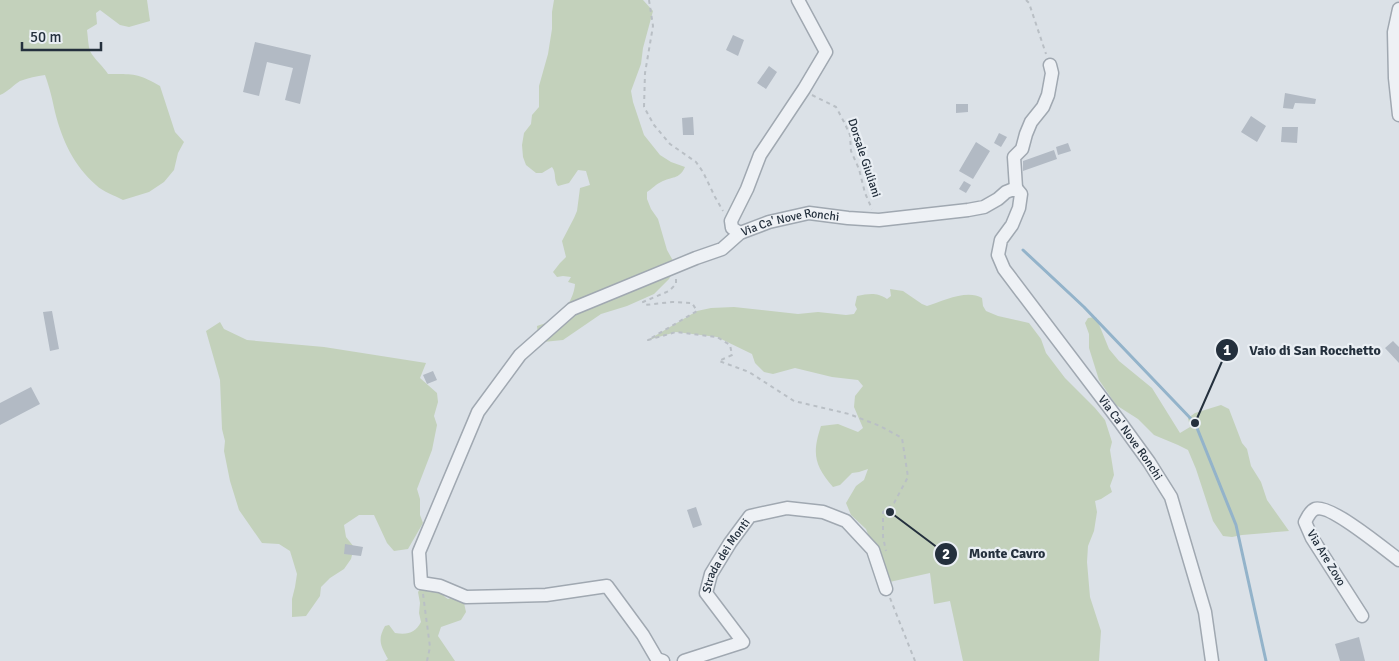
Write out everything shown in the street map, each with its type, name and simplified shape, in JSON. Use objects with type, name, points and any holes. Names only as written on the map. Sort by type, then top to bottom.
[{"type":"street","name":"Via Ca' Nove Ronchi","points":[[798,0],[826,52],[760,155],[747,189],[731,220],[736,228],[809,213],[879,220],[984,207],[1006,192],[1016,188]]},
{"type":"street","points":[[1399,10],[1394,32],[1394,55],[1399,115]]},
{"type":"street","name":"Via Ca' Nove Ronchi","points":[[1050,65],[1052,74],[1048,95],[1043,108],[1031,122],[1022,150],[1014,157],[1016,188],[1021,194],[1019,208],[1012,225],[1001,240],[998,255],[1004,269],[1120,422],[1171,497],[1205,612],[1212,661]]},
{"type":"street","points":[[663,661],[656,659],[642,635],[607,586],[546,595],[466,597],[440,586],[422,583],[419,552],[478,412],[520,355],[572,309],[722,249],[736,228]]},
{"type":"street","name":"Strada dei Monti","points":[[684,661],[743,642],[706,594],[711,574],[750,516],[787,508],[823,512],[846,521],[873,550],[886,589]]},
{"type":"street","name":"Via Are Zovo","points":[[1362,616],[1312,538],[1305,522],[1308,516],[1314,510],[1322,509],[1342,517],[1399,560]]},
{"type":"path","points":[[650,0],[653,26],[645,73],[644,107],[654,125],[670,144],[696,162],[715,197],[736,228]]},
{"type":"path","points":[[1026,0],[1029,3],[1050,65]]},
{"type":"path","name":"Dorsale Giuliani","points":[[804,89],[836,107],[850,135],[851,151],[871,207],[879,220]]},
{"type":"path","points":[[680,265],[676,276],[676,284],[669,291],[643,302],[645,305],[672,302],[692,303],[697,311],[648,340],[676,332],[717,337],[730,344],[732,355],[719,361],[749,372],[794,401],[848,414],[880,426],[902,438],[908,476],[894,503],[883,512],[883,537],[888,555]]},
{"type":"path","points":[[422,583],[430,647],[427,661]]},
{"type":"path","points":[[886,589],[915,661]]},
{"type":"green space","points":[[0,0],[147,0],[150,21],[129,27],[120,25],[100,10],[96,13],[97,24],[87,30],[88,44],[94,57],[108,74],[135,75],[160,86],[175,132],[184,142],[178,153],[174,170],[164,182],[149,192],[123,200],[105,192],[88,178],[75,161],[65,142],[45,75],[20,81],[0,95]]},
{"type":"green space","points":[[554,0],[643,0],[653,11],[643,48],[641,64],[631,91],[633,102],[644,135],[660,155],[671,162],[685,167],[678,176],[659,183],[647,192],[647,199],[658,219],[667,250],[676,266],[669,279],[654,294],[627,306],[601,314],[563,340],[543,342],[538,335],[537,326],[561,314],[573,295],[575,284],[568,282],[571,277],[557,277],[553,272],[566,257],[562,241],[577,211],[580,188],[590,185],[586,171],[578,170],[569,183],[558,186],[552,167],[542,173],[536,173],[526,165],[523,157],[524,133],[531,124],[532,115],[539,107],[539,86],[548,54]]},
{"type":"green space","points":[[890,289],[903,291],[927,306],[962,295],[976,296],[982,298],[986,311],[998,316],[1029,323],[1041,339],[1046,353],[1065,378],[1105,420],[1112,442],[1110,450],[1114,475],[1110,486],[1112,492],[1095,501],[1097,512],[1094,531],[1088,546],[1087,562],[1090,597],[1101,631],[1099,661],[963,661],[950,601],[934,604],[930,573],[885,583],[866,529],[851,515],[846,503],[856,486],[864,480],[868,469],[852,473],[840,485],[833,487],[822,472],[816,458],[816,444],[821,426],[838,424],[858,432],[863,428],[854,407],[855,396],[863,386],[858,380],[832,377],[795,368],[773,374],[764,372],[755,363],[752,354],[717,337],[676,332],[648,340],[697,311],[711,308],[734,307],[798,314],[818,312],[846,315],[854,314],[857,309],[855,305],[857,296],[876,294],[887,299],[891,296]]},
{"type":"green space","points":[[1096,317],[1109,349],[1119,361],[1152,388],[1180,433],[1190,427],[1188,418],[1195,413],[1221,405],[1229,409],[1242,443],[1247,449],[1251,466],[1261,482],[1267,500],[1289,531],[1232,537],[1223,536],[1213,521],[1188,450],[1154,435],[1138,419],[1116,405],[1099,380],[1089,348],[1089,334],[1085,323],[1088,318]]},
{"type":"green space","points":[[220,322],[224,329],[247,340],[324,347],[426,363],[420,378],[437,393],[438,402],[434,416],[437,425],[432,450],[417,489],[420,499],[420,515],[423,523],[408,549],[394,551],[387,543],[374,515],[359,515],[344,525],[346,537],[354,547],[351,559],[344,569],[330,578],[321,587],[320,596],[306,616],[292,617],[292,599],[297,574],[290,551],[279,544],[262,543],[239,510],[230,481],[224,451],[225,441],[222,429],[220,380],[206,331]]},
{"type":"green space","points":[[423,585],[441,592],[448,599],[462,594],[466,612],[461,620],[441,627],[438,636],[455,661],[385,661],[388,659],[383,650],[381,635],[385,626],[389,625],[395,633],[404,634],[416,629],[421,622],[418,592]]},
{"type":"building","points":[[733,35],[744,40],[738,56],[726,50]]},
{"type":"building","points":[[255,42],[311,55],[300,104],[285,100],[293,68],[267,62],[259,96],[243,92]]},
{"type":"building","points":[[769,66],[777,72],[766,89],[757,83]]},
{"type":"building","points":[[1285,93],[1316,99],[1315,104],[1295,103],[1293,109],[1283,108]]},
{"type":"building","points":[[956,104],[968,104],[968,112],[956,113]]},
{"type":"building","points":[[1251,116],[1266,126],[1257,142],[1241,132]]},
{"type":"building","points":[[693,117],[694,135],[683,135],[682,118]]},
{"type":"building","points":[[1282,127],[1298,127],[1297,143],[1281,142]]},
{"type":"building","points":[[999,133],[1007,137],[1001,147],[994,143]]},
{"type":"building","points":[[976,142],[990,151],[973,179],[959,171]]},
{"type":"building","points":[[1068,143],[1071,151],[1058,155],[1056,147]]},
{"type":"building","points":[[1054,150],[1057,159],[1023,171],[1023,161]]},
{"type":"building","points":[[964,181],[971,185],[966,193],[959,189]]},
{"type":"building","points":[[52,311],[59,349],[50,351],[43,312]]},
{"type":"building","points":[[1393,341],[1399,347],[1399,363],[1385,348]]},
{"type":"building","points":[[433,371],[437,380],[427,384],[423,375]]},
{"type":"building","points":[[31,387],[40,404],[0,425],[0,403]]},
{"type":"building","points":[[696,507],[702,525],[693,528],[687,510]]},
{"type":"building","points":[[345,544],[363,547],[361,556],[344,554]]},
{"type":"building","points":[[1359,637],[1365,661],[1340,661],[1335,644]]},
{"type":"waterway","points":[[1023,250],[1084,307],[1195,423],[1236,525],[1266,661]]},
{"type":"place","name":"Vaio di San Rocchetto","points":[[1195,423]]},
{"type":"place","name":"Monte Cavro","points":[[890,512]]}]
